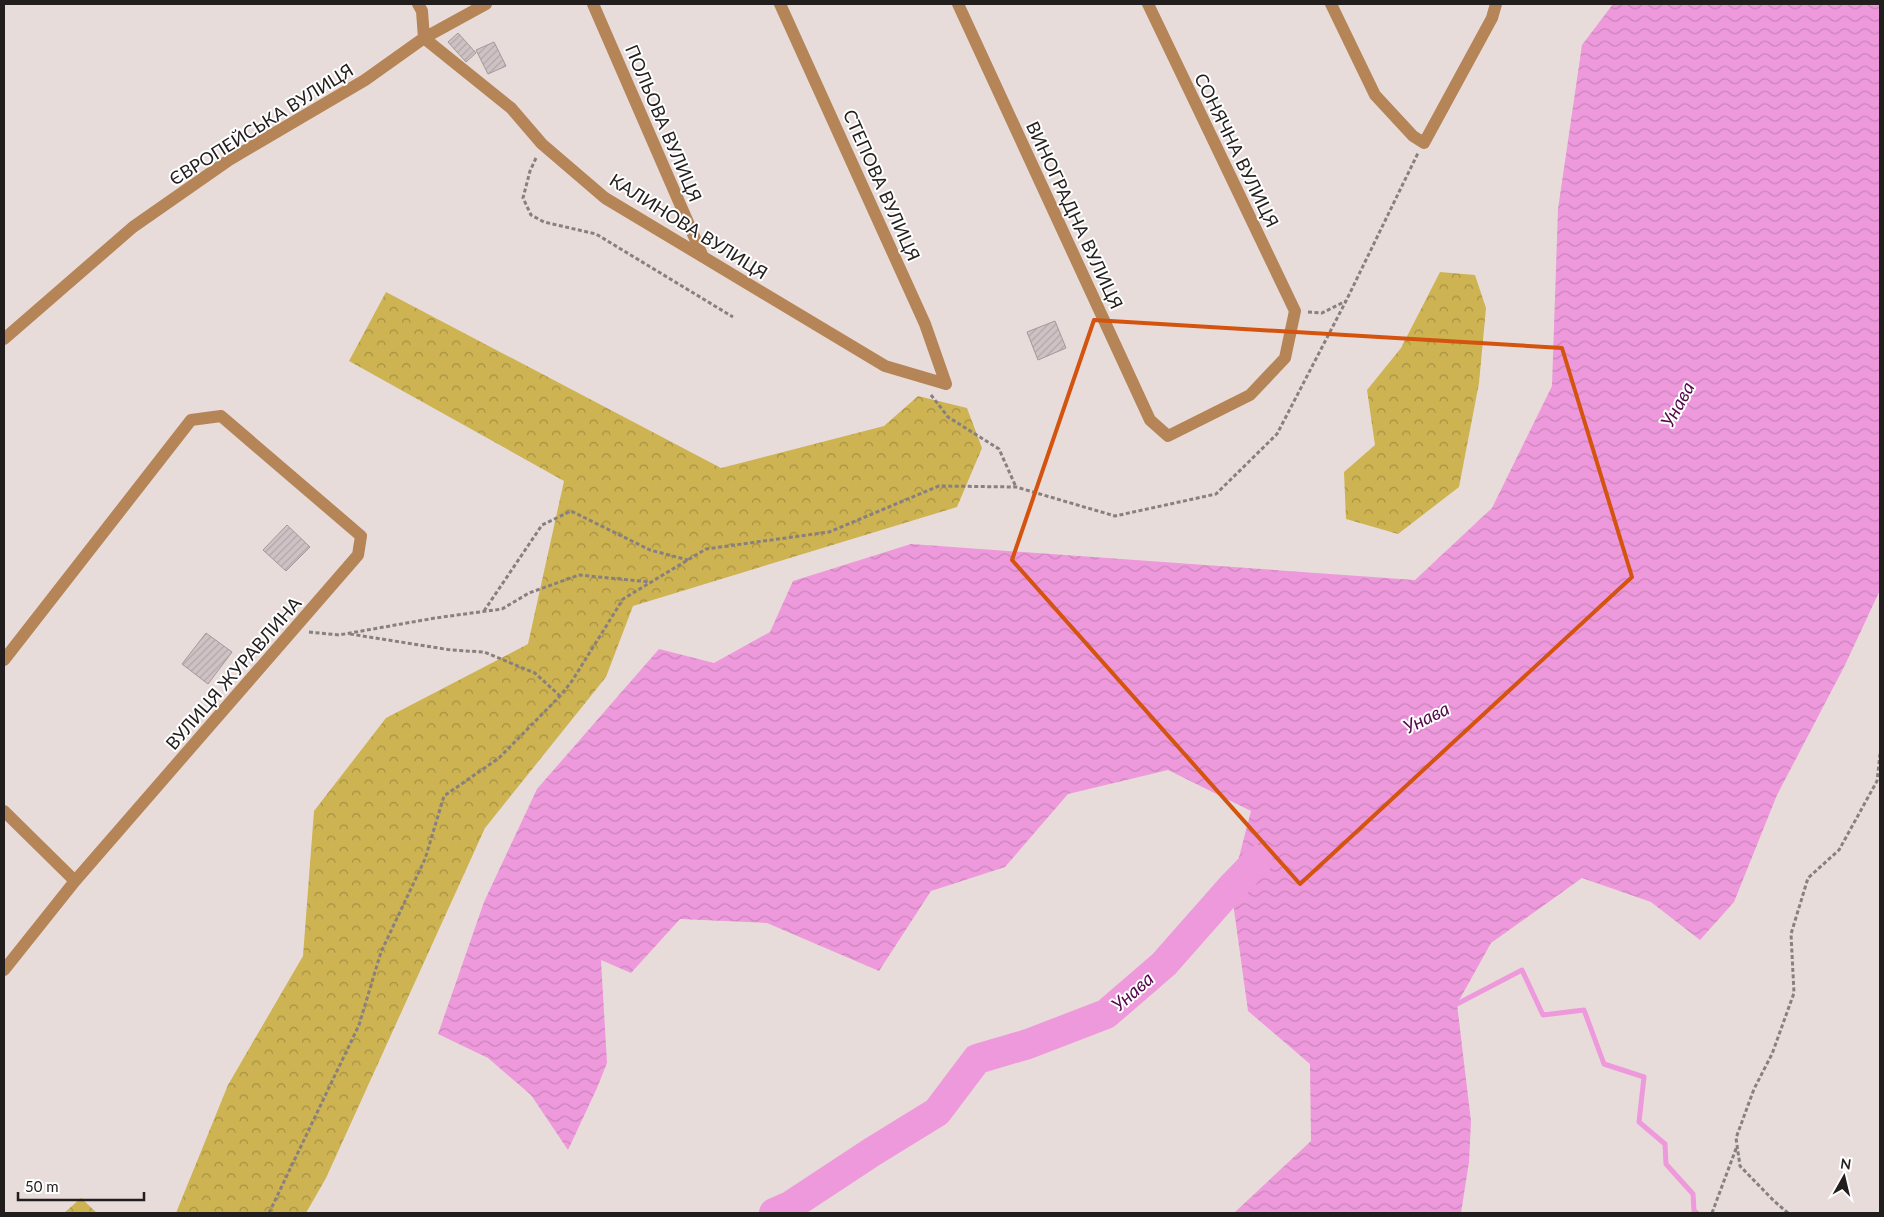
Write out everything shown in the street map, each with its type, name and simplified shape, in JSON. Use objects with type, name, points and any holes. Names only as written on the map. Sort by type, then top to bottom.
[{"type":"street","points":[[418,4],[422,11],[424,38]]},
{"type":"street","name":"ЄВРОПЕЙСЬКА ВУЛИЦЯ","points":[[4,339],[133,227],[229,160],[365,80],[424,38],[486,4]]},
{"type":"street","name":"ПОЛЬОВА ВУЛИЦЯ","points":[[593,4],[703,257]]},
{"type":"street","name":"СТЕПОВА ВУЛИЦЯ","points":[[780,4],[925,324],[946,384]]},
{"type":"street","name":"ВИНОГРАДНА ВУЛИЦЯ","points":[[958,4],[1150,420],[1168,436],[1250,395],[1284,358],[1295,311]]},
{"type":"street","name":"СОНЯЧНА ВУЛИЦЯ","points":[[1148,4],[1295,311]]},
{"type":"street","points":[[1331,4],[1375,95],[1413,136],[1424,142],[1492,18],[1496,4]]},
{"type":"street","name":"КАЛИНОВА ВУЛИЦЯ","points":[[424,38],[511,108],[542,144],[605,198],[885,366],[946,384]]},
{"type":"street","name":"ВУЛИЦЯ ЖУРАВЛИНА","points":[[4,660],[191,420],[221,416],[361,536],[358,555],[76,881],[4,970]]},
{"type":"street","points":[[4,811],[76,881]]},
{"type":"path","points":[[542,144],[530,171],[523,198],[531,215],[544,222],[596,234],[733,317]]},
{"type":"path","points":[[1295,311],[1322,313],[1346,301]]},
{"type":"path","points":[[269,1213],[359,1025],[381,952],[425,859],[444,796],[499,758],[560,696],[572,681],[623,600],[706,550],[829,532],[939,486],[1016,488],[999,449],[948,417],[916,375]]},
{"type":"path","points":[[484,612],[542,525],[570,512],[650,550],[688,560]]},
{"type":"path","points":[[294,630],[339,635],[502,609],[529,593],[579,576],[651,582]]},
{"type":"path","points":[[347,634],[451,650],[484,652],[535,673],[560,696]]},
{"type":"path","points":[[1788,1213],[1740,1166],[1736,1138],[1754,1089],[1772,1054],[1794,992],[1791,934],[1808,878],[1839,850],[1877,781],[1880,754]]},
{"type":"path","points":[[1712,1213],[1737,1146]]},
{"type":"highlighted area","points":[[1094,320],[1562,348],[1632,577],[1300,884],[1012,560]]},
{"type":"green space","points":[[1440,272],[1475,275],[1486,308],[1479,383],[1459,487],[1398,534],[1346,519],[1344,472],[1375,445],[1367,390],[1401,348]]},
{"type":"green space","points":[[386,292],[721,468],[884,426],[918,396],[967,408],[982,448],[957,507],[633,606],[606,677],[485,828],[326,1178],[306,1213],[176,1213],[228,1085],[303,956],[314,811],[386,718],[528,644],[564,481],[349,361]]},
{"type":"green space","points":[[81,1198],[97,1213],[64,1213]]},
{"type":"water","points":[[1613,4],[1880,4],[1880,590],[1845,665],[1777,795],[1734,902],[1700,940],[1651,902],[1582,878],[1491,943],[1457,1004],[1471,1121],[1469,1162],[1461,1213],[1234,1213],[1311,1141],[1310,1064],[1248,1011],[1231,888],[1251,811],[1168,770],[1068,794],[1005,867],[931,891],[879,971],[767,923],[680,919],[631,973],[601,960],[607,1063],[568,1150],[531,1095],[488,1058],[438,1034],[484,902],[537,789],[659,649],[714,663],[770,632],[793,581],[911,544],[1415,580],[1492,508],[1552,386],[1558,209],[1582,45]]},
{"type":"building","points":[[458,33],[476,53],[466,62],[448,42]]},
{"type":"building","points":[[494,42],[506,66],[488,74],[476,50]]},
{"type":"building","points":[[1055,321],[1066,348],[1038,360],[1027,332]]},
{"type":"building","points":[[287,525],[310,547],[286,571],[263,550]]},
{"type":"building","points":[[206,633],[232,652],[208,684],[182,664]]},
{"type":"waterway","name":"Унава","points":[[774,1213],[790,1206],[937,1112],[977,1059],[1028,1044],[1106,1014],[1164,964],[1258,860]]},
{"type":"waterway","points":[[1457,1004],[1522,970],[1543,1015],[1584,1010],[1604,1064],[1644,1077],[1639,1122],[1665,1144],[1666,1164],[1693,1194],[1694,1211],[1697,1213]]}]
